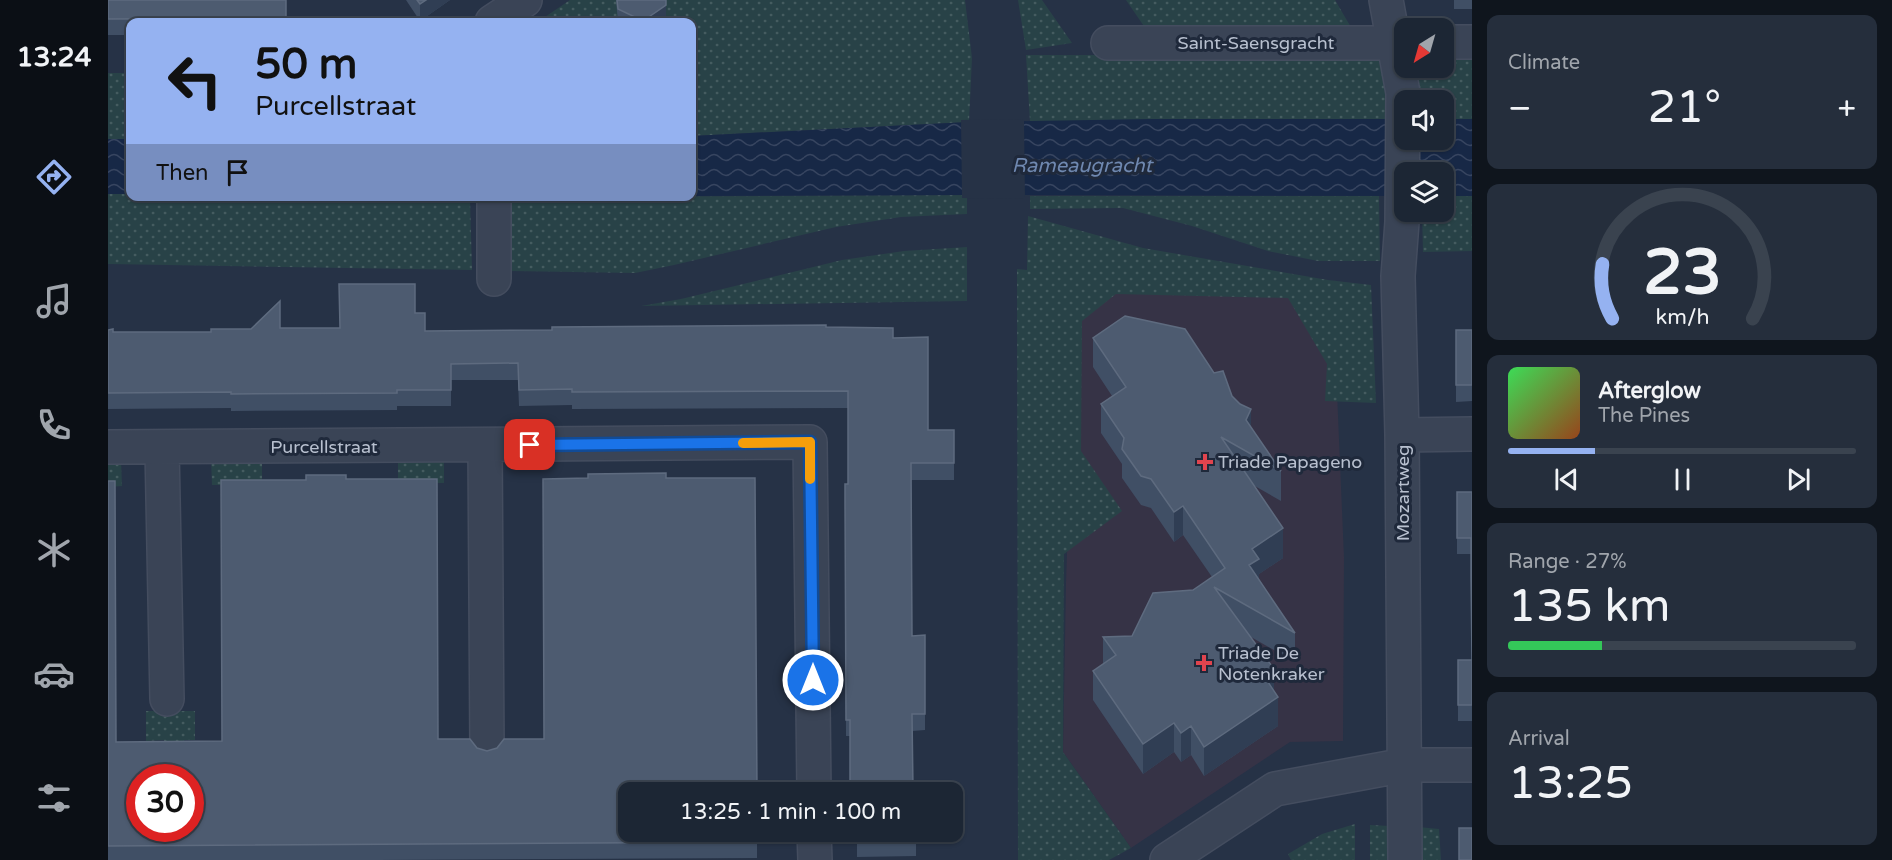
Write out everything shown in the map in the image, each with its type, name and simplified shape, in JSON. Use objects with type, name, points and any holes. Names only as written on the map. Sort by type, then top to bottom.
[{"type":"street","points":[[498,18],[525,0]]},
{"type":"street","points":[[1386,0],[1394,26]]},
{"type":"street","name":"Saint-Saensgracht","points":[[1108,42],[1394,43]]},
{"type":"street","points":[[1454,42],[1472,42]]},
{"type":"street","name":"Mozartweg","points":[[1402,78],[1402,222],[1398,276],[1402,435],[1405,860]]},
{"type":"street","points":[[494,201],[494,279]]},
{"type":"street","points":[[1402,435],[1472,434]]},
{"type":"street","name":"Purcellstraat","points":[[108,447],[810,442],[814,782]]},
{"type":"street","points":[[485,446],[487,748]]},
{"type":"street","points":[[162,448],[166,699]]},
{"type":"street","points":[[1167,860],[1275,789],[1405,765],[1472,765]]},
{"type":"street","points":[[814,842],[815,860]]},
{"type":"shaded area","points":[[1116,289],[1295,292],[1336,368],[1344,557],[1343,741],[1290,742],[1131,848],[1063,752],[1075,320]]},
{"type":"green space","points":[[570,0],[965,0],[972,58],[969,122],[696,136],[696,18],[543,18]]},
{"type":"green space","points":[[1018,0],[1042,0],[1072,43],[1026,50]]},
{"type":"green space","points":[[1126,0],[1335,0],[1352,29],[1150,35]]},
{"type":"green space","points":[[1026,55],[1394,55],[1394,78],[1454,78],[1454,55],[1472,55],[1472,120],[1454,120],[1454,90],[1394,90],[1394,120],[1030,122]]},
{"type":"green space","points":[[108,73],[126,73],[126,139],[108,139]]},
{"type":"green space","points":[[108,194],[126,194],[126,201],[470,201],[472,270],[108,264]]},
{"type":"green space","points":[[967,195],[967,214],[901,217],[836,227],[635,273],[510,271],[512,201],[696,201],[696,196]]},
{"type":"green space","points":[[1030,196],[1379,196],[1380,261],[1318,261],[1268,251],[1192,226],[1123,208],[1030,209]]},
{"type":"green space","points":[[1454,196],[1472,196],[1472,251],[1423,252],[1422,222],[1454,222]]},
{"type":"green space","points":[[1028,216],[1143,248],[1328,280],[1371,285],[1376,403],[1325,401],[1327,364],[1288,298],[1116,294],[1082,321],[1081,451],[1122,511],[1064,554],[1063,752],[1131,848],[1109,860],[1018,860],[1017,269],[1027,270]]},
{"type":"green space","points":[[967,247],[967,301],[641,306],[681,299],[842,260],[904,251]]},
{"type":"green space","points":[[444,457],[444,483],[398,483],[398,458]]},
{"type":"green space","points":[[211,459],[262,459],[262,485],[212,485]]},
{"type":"green space","points":[[108,460],[121,460],[122,486],[108,487]]},
{"type":"green space","points":[[146,711],[195,711],[195,740],[184,740],[185,752],[165,752],[164,740],[146,741]]},
{"type":"green space","points":[[1355,824],[1355,860],[1291,860],[1288,854],[1322,834]]},
{"type":"green space","points":[[1370,825],[1390,826],[1389,860],[1370,860]]},
{"type":"green space","points":[[1418,827],[1439,829],[1441,860],[1420,860]]},
{"type":"water","name":"Rameaugracht","points":[[1394,119],[1394,150],[1454,150],[1454,119],[1472,119],[1472,196],[1454,196],[1454,162],[1394,162],[1394,196],[696,196],[696,136],[969,122]]},
{"type":"water","points":[[108,139],[126,139],[126,194],[108,194]]},
{"type":"pier","points":[[1024,119],[1025,199],[962,198],[961,120]]},
{"type":"building","points":[[108,0],[286,0],[286,18],[108,19]]},
{"type":"building","points":[[617,0],[666,0],[666,5],[647,18],[637,18],[618,9]]},
{"type":"building","points":[[339,284],[415,284],[415,313],[425,313],[425,331],[552,330],[552,327],[826,325],[826,327],[893,328],[893,338],[928,337],[928,430],[954,430],[954,463],[911,463],[912,636],[925,635],[925,714],[912,714],[913,782],[850,782],[850,720],[846,720],[845,484],[848,484],[848,391],[572,392],[572,389],[519,390],[518,363],[451,364],[451,390],[397,390],[397,393],[108,393],[108,330],[113,329],[113,332],[211,332],[211,329],[251,329],[280,301],[280,328],[340,328]]},
{"type":"building","points":[[1125,316],[1185,329],[1214,373],[1223,371],[1232,396],[1240,404],[1251,409],[1246,420],[1281,471],[1221,437],[1283,528],[1252,549],[1259,559],[1249,565],[1295,633],[1214,587],[1274,669],[1264,676],[1278,697],[1204,747],[1191,726],[1181,733],[1174,723],[1143,744],[1093,671],[1116,655],[1103,637],[1132,636],[1153,593],[1193,590],[1225,568],[1183,506],[1174,512],[1151,479],[1141,476],[1122,449],[1124,438],[1101,404],[1126,387],[1093,338]]},
{"type":"building","points":[[1456,330],[1472,330],[1472,385],[1456,385]]},
{"type":"building","points":[[666,473],[666,478],[755,478],[757,782],[618,782],[618,842],[757,842],[108,846],[108,481],[115,481],[116,742],[222,741],[221,480],[306,480],[306,475],[346,475],[346,479],[437,479],[438,739],[470,739],[477,748],[487,751],[497,748],[504,739],[544,739],[543,479],[588,478],[588,474]]},
{"type":"building","points":[[1457,492],[1472,492],[1472,660],[1471,538],[1457,538]]},
{"type":"building","points":[[1458,660],[1472,660],[1472,705],[1458,705]]},
{"type":"building","points":[[1459,828],[1472,828],[1472,860],[1459,860]]},
{"type":"slow traffic","points":[[743,443],[810,442],[810,479]]},
{"type":"place","name":"Triade Papageno","points":[[1205,462]]},
{"type":"place","name":"Triade De Notenkraker","points":[[1204,663]]},
{"type":"route","points":[[530,445],[810,442],[813,680]]}]
